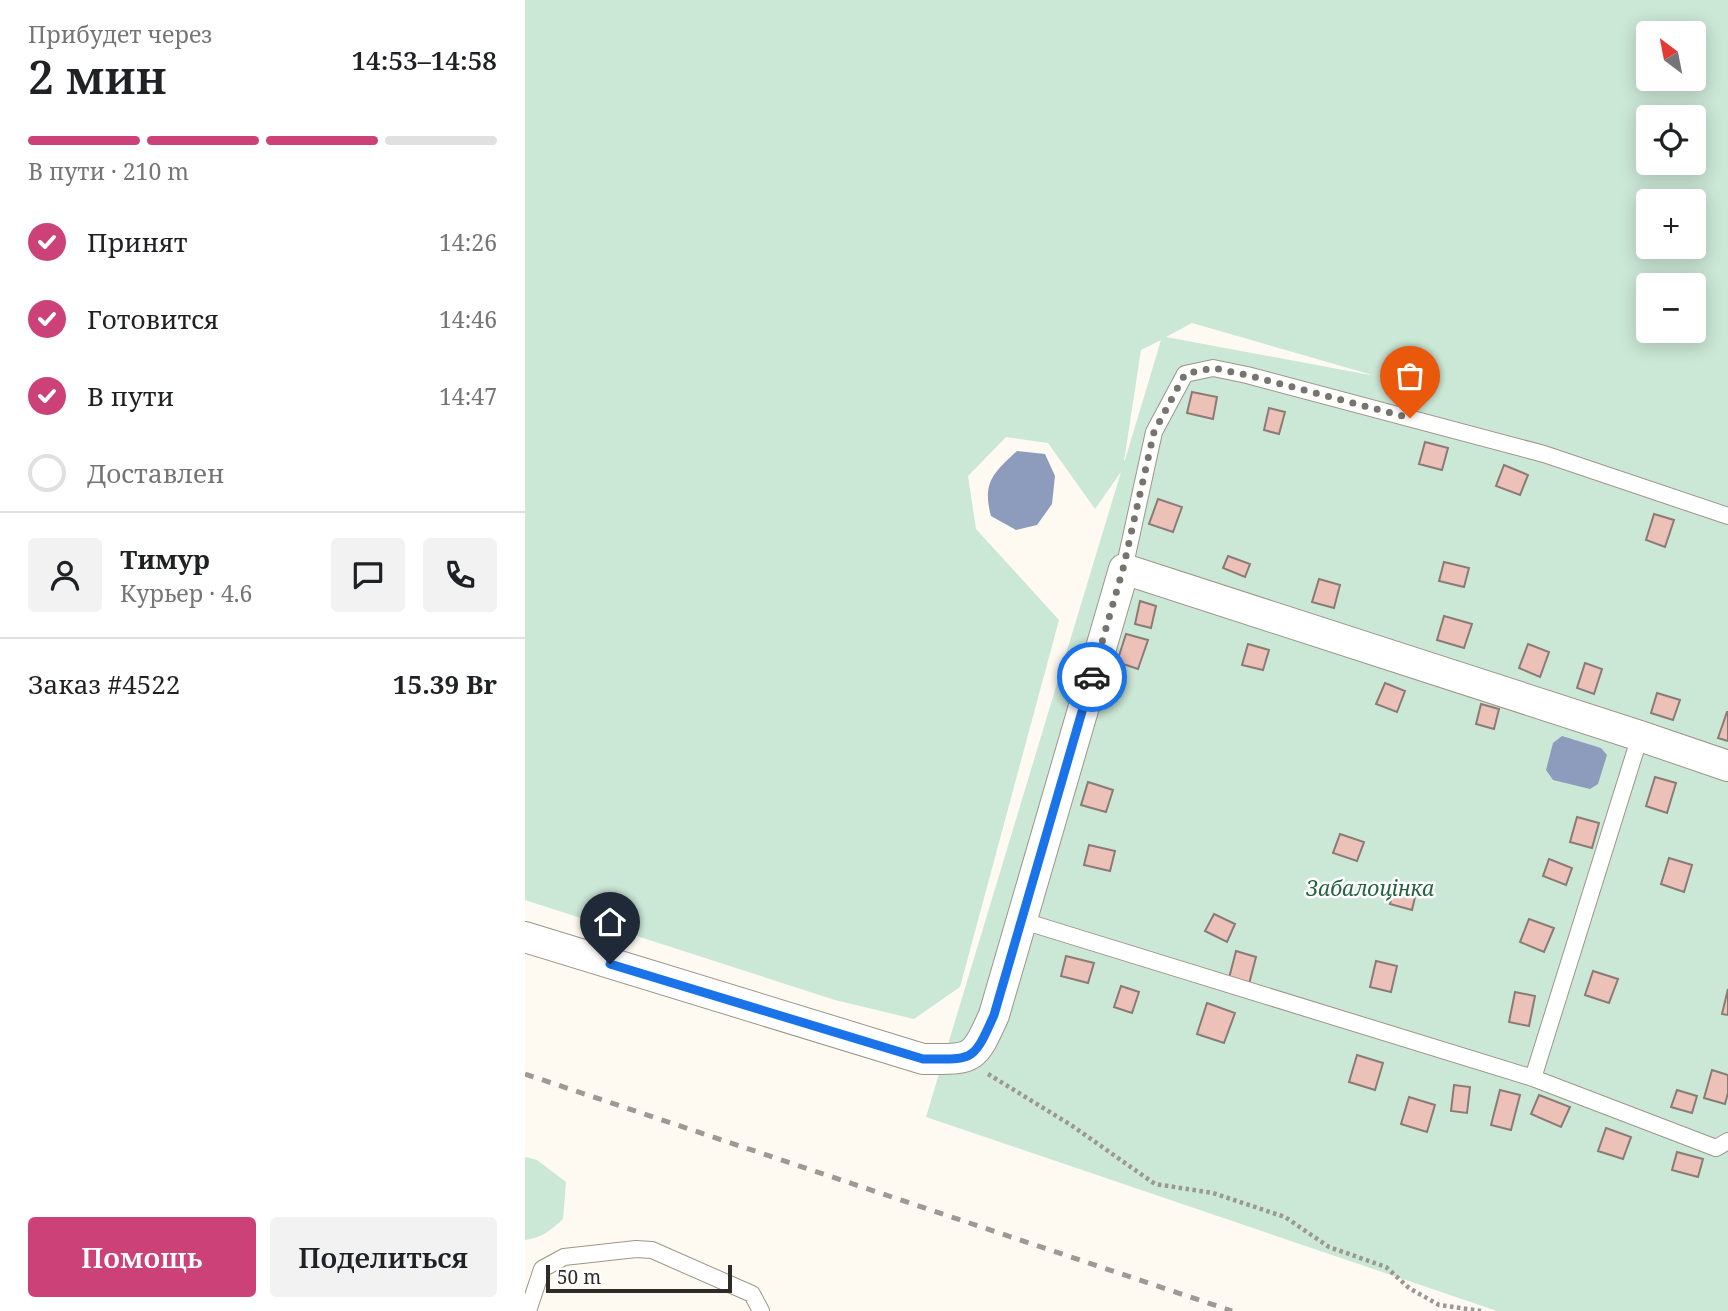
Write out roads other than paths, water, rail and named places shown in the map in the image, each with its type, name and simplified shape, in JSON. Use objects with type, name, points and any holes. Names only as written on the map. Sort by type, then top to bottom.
[{"type":"street","points":[[525,937],[923,1059],[964,1059],[980,1046],[994,1015],[1123,569],[1728,766]]},
{"type":"lane","points":[[1123,569],[1154,432],[1185,374],[1213,368],[1544,454],[1728,516]]},
{"type":"lane","points":[[1533,1078],[1640,736]]},
{"type":"lane","points":[[1020,920],[1533,1078],[1716,1148],[1728,1141]]},
{"type":"lane","points":[[528,1311],[542,1269],[564,1256],[636,1249],[652,1250],[752,1294],[761,1311]]},
{"type":"water","points":[[1017,451],[1045,454],[1055,476],[1052,504],[1037,525],[1016,530],[991,516],[988,495],[992,479]]},
{"type":"water","points":[[1562,736],[1601,748],[1607,755],[1598,784],[1590,789],[1553,780],[1546,770],[1553,743]]},
{"type":"railway","points":[[525,1074],[1232,1311]]},
{"type":"park label","name":"Забалоцінка","points":[[1370,888]]}]
